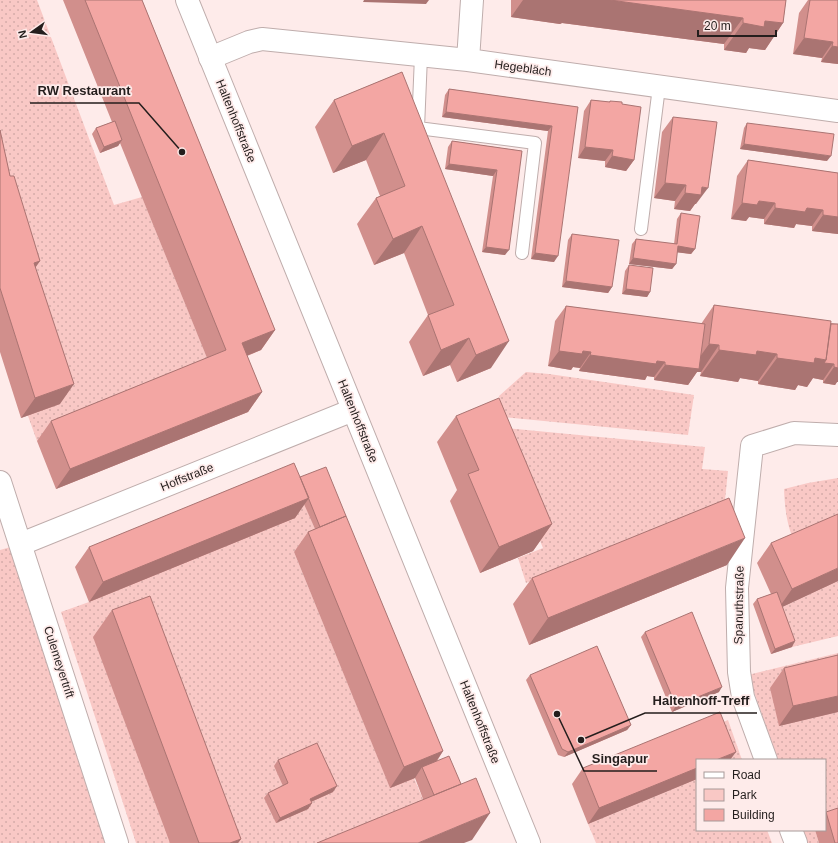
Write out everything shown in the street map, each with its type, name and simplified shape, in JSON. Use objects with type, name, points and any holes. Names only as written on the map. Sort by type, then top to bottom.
[{"type":"street","name":"Haltenhoffstraße","points":[[187,0],[529,843]]},
{"type":"street","points":[[468,60],[472,0]]},
{"type":"street","name":"Hegebläch","points":[[210,58],[249,42],[262,39],[468,60],[838,111]]},
{"type":"street","name":"Hoffstraße","points":[[21,544],[353,410]]},
{"type":"street","name":"Spanuthstraße","points":[[766,759],[743,697],[739,672],[737,588],[752,446],[794,433],[838,436]]},
{"type":"street","name":"Culemeyertrift","points":[[0,482],[116,843]]},
{"type":"street","points":[[791,831],[796,843]]},
{"type":"lane","points":[[421,56],[418,128],[535,143],[522,253]]},
{"type":"lane","points":[[641,228],[659,87]]},
{"type":"green space","points":[[0,0],[37,0],[114,205],[142,197],[212,370],[37,441],[28,416],[0,196]]},
{"type":"green space","points":[[526,372],[694,395],[688,435],[502,417],[499,396]]},
{"type":"green space","points":[[494,427],[705,447],[702,469],[728,471],[725,500],[526,583],[518,558],[543,548]]},
{"type":"green space","points":[[838,478],[838,534],[796,546],[790,532],[787,518],[784,489]]},
{"type":"green space","points":[[296,483],[320,541],[294,552],[390,787],[414,778],[430,816],[363,843],[136,843],[61,612],[89,602]]},
{"type":"green space","points":[[21,544],[117,843],[0,843],[0,550]]},
{"type":"green space","points":[[838,581],[838,636],[792,647],[778,609]]},
{"type":"green space","points":[[838,653],[838,672],[779,726],[838,712],[838,821],[826,825],[826,759],[778,759],[748,675]]},
{"type":"green space","points":[[728,720],[742,759],[722,759],[709,728]]},
{"type":"green space","points":[[696,779],[696,831],[767,831],[772,843],[596,843],[588,824]]},
{"type":"green space","points":[[803,831],[815,831],[819,843],[807,843]]},
{"type":"building","points":[[85,0],[142,0],[275,330],[242,343],[262,392],[70,469],[51,421],[226,350]]},
{"type":"building","points":[[610,0],[786,0],[783,23],[765,21],[764,27],[743,23],[743,18]]},
{"type":"building","points":[[810,0],[838,0],[838,47],[832,46],[833,42],[804,38]]},
{"type":"building","points":[[402,72],[509,341],[476,355],[469,338],[441,350],[428,315],[454,305],[422,226],[393,239],[376,198],[405,186],[384,133],[352,146],[334,100]]},
{"type":"building","points":[[449,89],[578,107],[558,256],[535,253],[552,126],[446,112]]},
{"type":"building","points":[[591,100],[622,102],[622,104],[641,107],[634,160],[612,156],[613,150],[585,147]]},
{"type":"building","points":[[673,117],[717,122],[708,188],[702,187],[701,195],[685,193],[686,185],[665,183]]},
{"type":"building","points":[[115,121],[122,140],[104,147],[96,128]]},
{"type":"building","points":[[747,123],[834,134],[831,156],[744,144]]},
{"type":"building","points":[[0,130],[10,176],[14,176],[40,261],[34,263],[74,384],[35,398],[0,288]]},
{"type":"building","points":[[452,141],[522,151],[509,250],[486,247],[497,170],[449,164]]},
{"type":"building","points":[[748,160],[838,173],[838,217],[823,215],[823,210],[807,208],[805,212],[775,208],[775,203],[759,201],[757,205],[742,203]]},
{"type":"building","points":[[681,213],[700,216],[695,249],[678,246],[676,264],[633,258],[636,239],[677,244]]},
{"type":"building","points":[[572,234],[619,240],[612,287],[566,281]]},
{"type":"building","points":[[629,265],[653,268],[650,292],[626,289]]},
{"type":"building","points":[[714,305],[831,321],[826,360],[815,358],[814,363],[777,358],[777,354],[757,351],[756,355],[719,350],[719,345],[709,344]]},
{"type":"building","points":[[566,306],[705,324],[699,369],[665,365],[665,362],[657,361],[656,364],[590,355],[591,352],[583,351],[582,354],[559,351]]},
{"type":"building","points":[[831,324],[838,324],[838,368],[834,367],[834,364],[824,363],[826,360]]},
{"type":"building","points":[[499,398],[552,524],[499,547],[468,474],[479,470],[456,416]]},
{"type":"building","points":[[294,463],[309,498],[103,582],[89,547]]},
{"type":"building","points":[[326,467],[346,516],[320,527],[300,477]]},
{"type":"building","points":[[729,498],[745,538],[548,618],[532,578]]},
{"type":"building","points":[[838,514],[838,568],[792,589],[771,543]]},
{"type":"building","points":[[346,516],[443,751],[404,767],[308,532]]},
{"type":"building","points":[[777,592],[795,641],[775,649],[757,599]]},
{"type":"building","points":[[150,596],[241,839],[230,843],[199,843],[112,610]]},
{"type":"building","points":[[692,612],[722,687],[676,706],[645,632]]},
{"type":"building","points":[[597,646],[631,725],[568,752],[562,749],[530,675]]},
{"type":"building","points":[[838,655],[838,696],[793,706],[784,668]]},
{"type":"building","points":[[720,712],[736,752],[718,759],[696,759],[696,768],[599,808],[583,768]]},
{"type":"building","points":[[317,743],[337,786],[310,799],[312,803],[280,818],[268,793],[288,783],[278,760]]},
{"type":"building","points":[[449,756],[461,784],[434,795],[422,767]]},
{"type":"building","points":[[476,778],[490,813],[418,843],[317,843]]},
{"type":"building","points":[[838,808],[838,843],[835,843],[826,812]]},
{"type":"place","name":"RW Restaurant","points":[[182,152]]},
{"type":"place","name":"Singapur","points":[[557,714]]},
{"type":"place","name":"Haltenhoff-Treff","points":[[581,740]]}]
